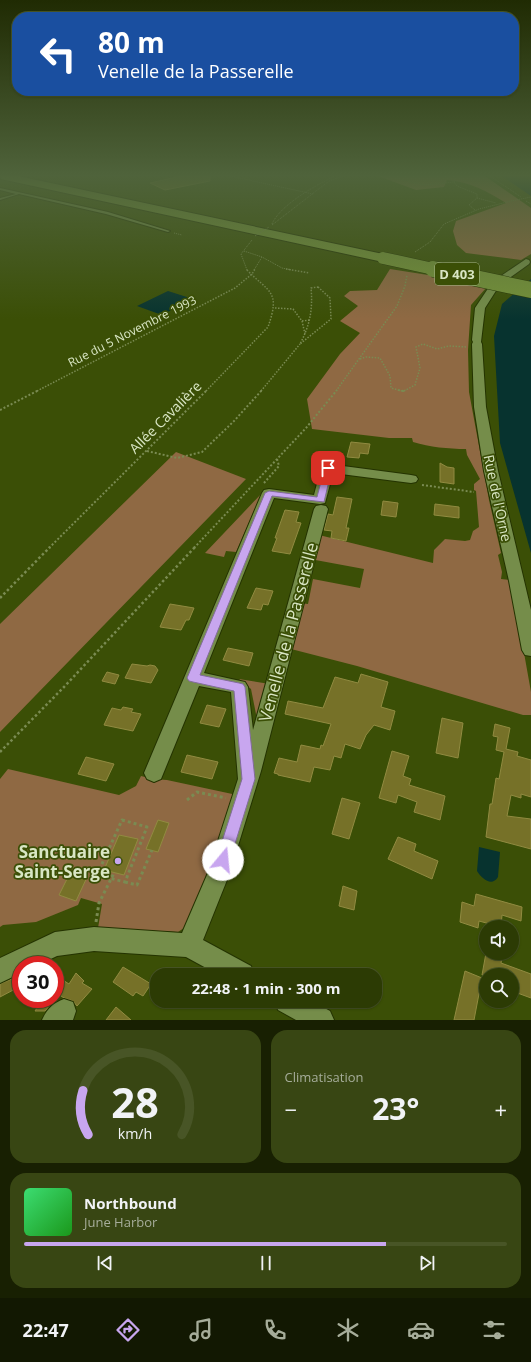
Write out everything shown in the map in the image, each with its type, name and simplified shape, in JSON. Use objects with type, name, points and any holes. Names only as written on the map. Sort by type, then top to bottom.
[{"type":"main road","name":"D 403","points":[[223,224],[531,290]]},
{"type":"street","name":"Rue de l'Orne","points":[[526,262],[497,283],[480,308],[477,344],[480,407],[491,471],[517,581],[531,650]]},
{"type":"street","points":[[154,773],[269,493],[320,500],[328,468],[411,478]]},
{"type":"street","name":"Venelle de la Passerelle","points":[[189,945],[218,875],[248,779],[322,509]]},
{"type":"street","name":"Venelle de la Passerelle","points":[[193,678],[239,687],[248,779]]},
{"type":"street","points":[[0,972],[55,944],[94,939],[189,945],[230,968]]},
{"type":"street","points":[[299,1008],[320,1020]]},
{"type":"lane","points":[[143,224],[168,231]]},
{"type":"path","points":[[272,225],[255,236],[242,254],[243,262],[246,269],[268,290],[274,298],[275,308],[293,309],[302,321],[305,334]]},
{"type":"path","points":[[244,251],[262,257],[282,268],[309,273]]},
{"type":"path","name":"Rue du 5 Novembre 1993","points":[[0,410],[235,288],[252,274],[262,257]]},
{"type":"path","points":[[146,451],[177,458],[202,452],[234,421],[276,374],[300,344],[311,320],[313,304],[311,288],[318,287],[330,298],[331,319],[300,344]]},
{"type":"path","name":"Allée Cavalière","points":[[0,598],[89,506],[146,451],[268,327],[275,308]]},
{"type":"path","points":[[302,321],[311,320]]},
{"type":"path","points":[[0,752],[64,687],[317,416],[383,327]]},
{"type":"path","points":[[360,359],[366,357],[380,358],[390,376],[391,388],[403,391],[415,385],[420,368],[416,347],[423,344],[437,349],[449,346],[477,344]]},
{"type":"path","points":[[269,493],[263,487],[279,466],[277,459]]},
{"type":"path","points":[[411,478],[422,485],[474,492]]},
{"type":"path","points":[[187,800],[198,792],[222,797]]},
{"type":"path","points":[[125,882],[138,843],[147,827],[122,820],[109,852],[97,875],[111,879],[137,885],[152,850]]},
{"type":"path","points":[[95,928],[99,903],[114,873]]},
{"type":"shaded area","points":[[455,224],[531,224],[531,254],[521,260],[466,253],[457,245],[453,231]]},
{"type":"shaded area","points":[[390,269],[485,284],[486,288],[471,305],[468,350],[469,392],[489,500],[501,553],[498,555],[502,572],[501,579],[511,580],[531,692],[531,715],[523,715],[357,666],[291,649],[300,603],[308,604],[313,579],[360,588],[364,569],[310,559],[319,535],[433,563],[434,550],[445,539],[470,540],[473,531],[479,527],[474,484],[480,479],[467,455],[466,449],[426,445],[413,442],[412,438],[389,438],[312,429],[307,399],[340,354],[360,333],[340,321],[358,306],[344,296],[350,291],[377,290]]},
{"type":"shaded area","points":[[176,452],[246,479],[0,732],[0,624]]},
{"type":"shaded area","points":[[262,493],[236,552],[226,551],[224,557],[205,553]]},
{"type":"shaded area","points":[[239,679],[270,684],[257,719],[251,689]]},
{"type":"shaded area","points":[[8,769],[119,795],[136,786],[141,776],[237,795],[213,873],[184,928],[178,932],[98,928],[102,904],[81,898],[78,905],[36,922],[3,925],[0,927],[0,779]]},
{"type":"water","points":[[531,279],[531,553],[500,443],[494,336],[502,304]]},
{"type":"water","points":[[168,291],[193,299],[162,315],[137,306]]},
{"type":"water","points":[[479,847],[500,852],[498,877],[496,880],[490,882],[487,881],[477,871]]},
{"type":"building","points":[[351,442],[370,444],[368,454],[360,453],[359,458],[347,457]]},
{"type":"building","points":[[440,463],[447,467],[454,468],[454,484],[440,482]]},
{"type":"building","points":[[337,497],[352,499],[346,528],[349,528],[346,541],[331,538],[332,531],[324,530],[328,514],[333,515]]},
{"type":"building","points":[[383,501],[398,503],[396,517],[381,515]]},
{"type":"building","points":[[435,504],[459,507],[459,518],[434,515]]},
{"type":"building","points":[[285,510],[299,512],[296,522],[301,523],[290,554],[272,551]]},
{"type":"building","points":[[256,588],[273,591],[268,605],[263,604],[261,610],[247,608]]},
{"type":"building","points":[[170,604],[194,608],[189,620],[186,620],[181,630],[160,627]]},
{"type":"building","points":[[228,648],[253,653],[249,666],[223,660]]},
{"type":"building","points":[[132,664],[155,666],[158,670],[151,683],[125,678]]},
{"type":"building","points":[[107,672],[119,675],[115,684],[102,681]]},
{"type":"building","points":[[361,674],[388,682],[381,707],[395,711],[390,730],[374,725],[366,735],[360,749],[345,744],[341,758],[334,756],[330,770],[314,767],[310,782],[274,773],[279,758],[297,762],[301,745],[320,749],[321,745],[323,746],[331,724],[285,714],[288,701],[323,708],[335,677],[358,683]]},
{"type":"building","points":[[207,705],[226,709],[219,727],[200,723]]},
{"type":"building","points":[[123,707],[133,709],[131,712],[141,714],[133,731],[104,725],[112,708],[121,710]]},
{"type":"building","points":[[442,718],[463,723],[458,758],[436,753]]},
{"type":"building","points":[[495,724],[510,728],[506,749],[518,752],[517,756],[531,760],[531,797],[521,794],[521,798],[511,795],[507,816],[531,819],[531,849],[486,837],[490,804],[492,804],[496,778],[499,779],[504,752],[496,750],[498,737],[493,736]]},
{"type":"building","points":[[392,751],[409,756],[403,776],[411,779],[409,785],[445,796],[440,820],[414,812],[417,802],[398,795],[396,803],[379,798]]},
{"type":"building","points":[[187,755],[218,762],[212,779],[181,772]]},
{"type":"building","points":[[86,757],[114,764],[106,781],[78,774]]},
{"type":"building","points":[[342,798],[360,803],[349,839],[332,834]]},
{"type":"building","points":[[158,820],[169,823],[158,852],[146,849]]},
{"type":"building","name":"Sanctuaire Saint-Serge","points":[[119,835],[138,839],[124,875],[104,870]]},
{"type":"building","points":[[398,837],[416,844],[414,851],[438,861],[432,879],[388,859]]},
{"type":"building","points":[[71,871],[88,875],[76,901],[59,895]]},
{"type":"building","points":[[343,886],[357,891],[354,910],[339,906]]},
{"type":"building","points":[[476,894],[522,907],[521,921],[502,915],[502,920],[479,920],[478,928],[460,922],[462,902],[474,906]]},
{"type":"building","points":[[485,960],[502,960],[501,963],[515,968],[483,968]]},
{"type":"building","points":[[123,967],[150,983],[150,986],[143,996],[136,992],[133,996],[113,982]]},
{"type":"building","points":[[519,970],[531,974],[531,998],[519,994]]},
{"type":"building","points":[[465,971],[479,977],[479,994],[474,1020],[454,1020]]},
{"type":"building","points":[[76,973],[84,981],[82,983],[92,989],[77,1006],[73,1001],[64,998],[64,981],[69,984]]},
{"type":"building","points":[[12,979],[12,991],[0,997],[0,984]]},
{"type":"building","points":[[116,1007],[131,1020],[106,1020]]},
{"type":"building","points":[[37,1008],[48,1008],[45,1011],[35,1011]]},
{"type":"place","name":"Sanctuaire Saint-Serge","points":[[118,861]]},
{"type":"route","points":[[223,860],[248,779],[239,687],[193,678],[269,493],[320,500],[328,468]]}]
